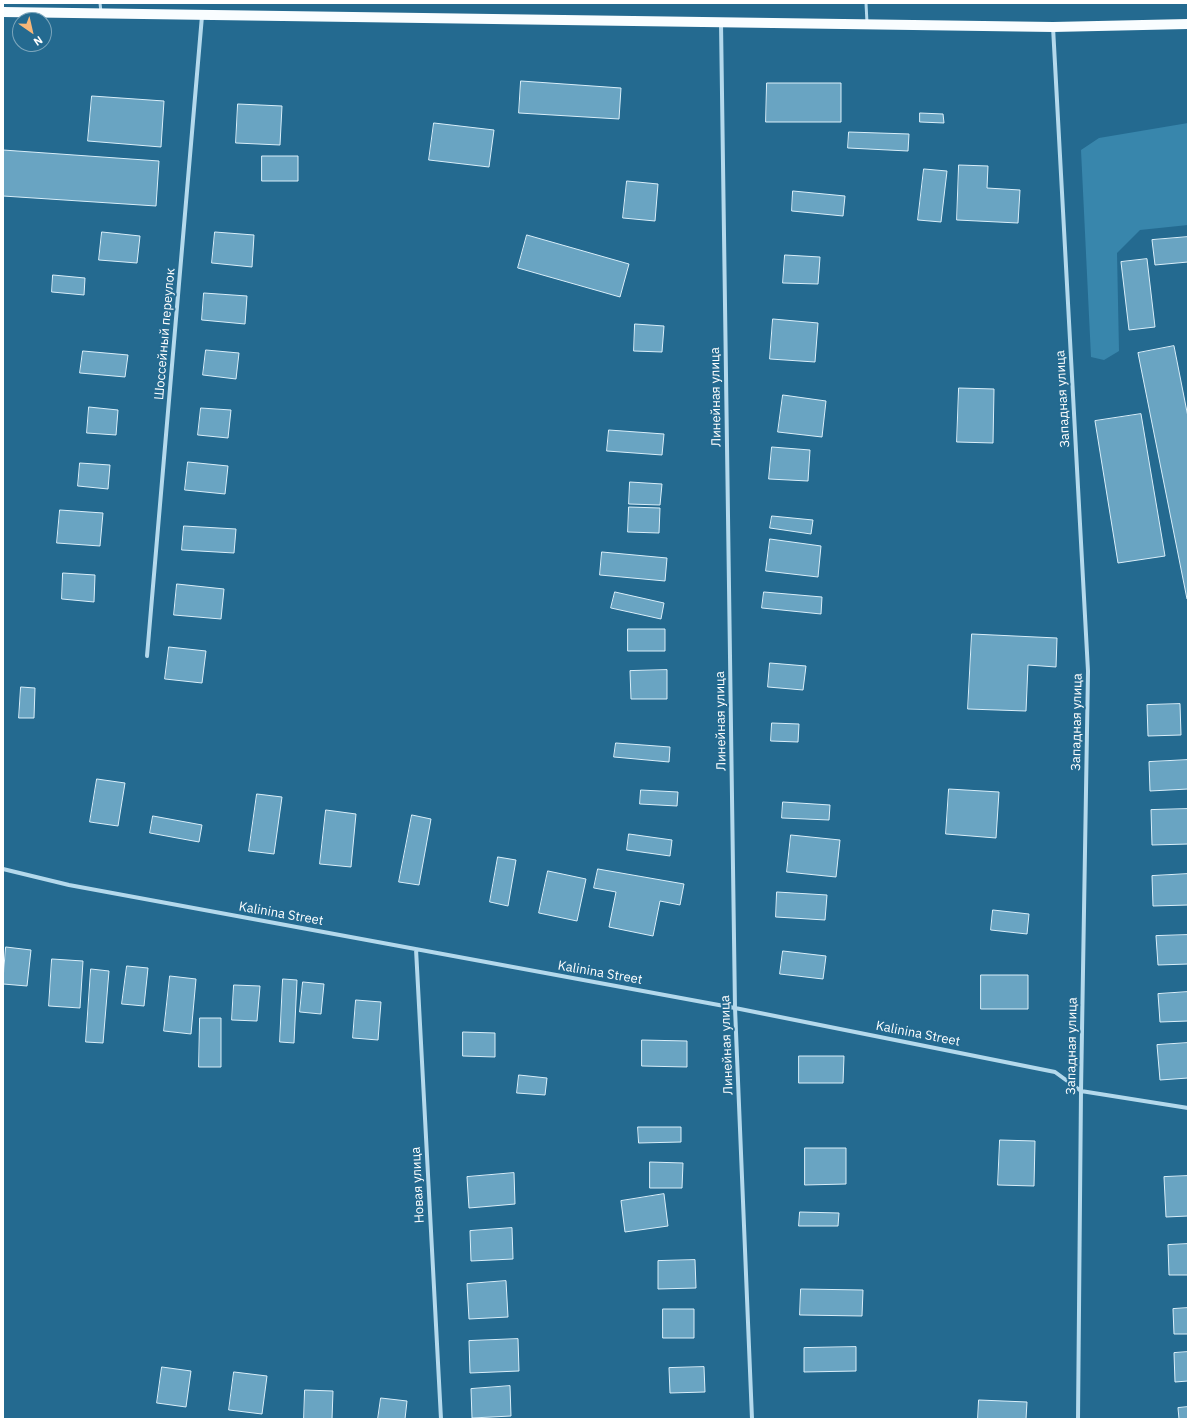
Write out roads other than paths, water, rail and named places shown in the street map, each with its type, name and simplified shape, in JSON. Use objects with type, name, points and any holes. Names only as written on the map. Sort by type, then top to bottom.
[{"type":"main road","points":[[3,12],[1053,27],[1188,24]]},
{"type":"street","name":"Шоссейный переулок","points":[[147,656],[202,15]]},
{"type":"street","name":"Линейная улица","points":[[721,22],[735,1008],[752,1419]]},
{"type":"street","name":"Западная улица","points":[[1053,27],[1088,671],[1081,1091],[1078,1419]]},
{"type":"street","name":"Kalinina Street","points":[[3,869],[77,886],[735,1008],[1054,1072],[1081,1091],[1188,1108]]},
{"type":"street","name":"Новая улица","points":[[416,949],[441,1419]]},
{"type":"lane","points":[[100,3],[101,14]]},
{"type":"lane","points":[[866,3],[867,24]]}]
